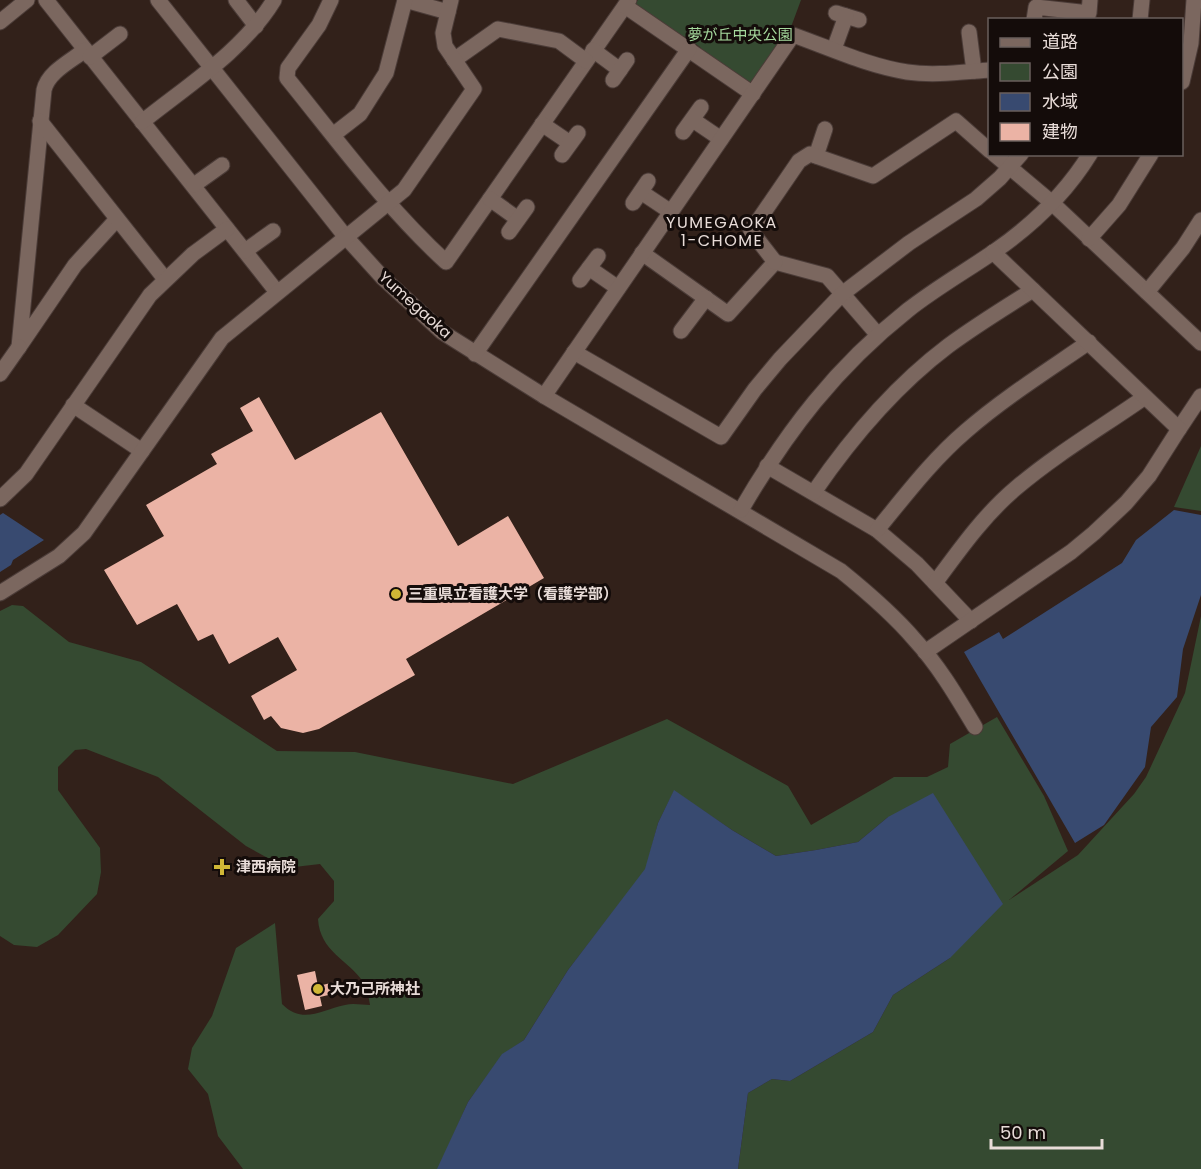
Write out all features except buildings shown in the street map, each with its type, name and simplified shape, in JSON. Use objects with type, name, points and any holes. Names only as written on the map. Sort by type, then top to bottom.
[{"type":"street","points":[[0,21],[27,0]]},
{"type":"street","points":[[46,0],[277,292]]},
{"type":"street","name":"Yumegaoka","points":[[158,0],[345,236],[384,278],[442,332],[544,396],[841,571],[888,611],[925,652],[975,727]]},
{"type":"street","points":[[236,0],[256,26]]},
{"type":"street","points":[[142,122],[238,45],[256,26],[274,0]]},
{"type":"street","points":[[331,0],[319,25],[288,68],[287,78],[387,203],[416,235],[446,262],[627,3],[753,94]]},
{"type":"street","points":[[0,593],[74,544],[93,522],[222,338],[345,236],[405,190],[474,89],[445,46],[443,33],[450,6],[405,0],[386,73],[360,114],[333,135]]},
{"type":"street","points":[[1034,18],[1036,7],[1089,13],[1090,0]]},
{"type":"street","points":[[1140,18],[1142,0]]},
{"type":"street","points":[[1183,78],[1191,43],[1194,0]]},
{"type":"street","points":[[834,49],[847,16]]},
{"type":"street","points":[[454,60],[498,29],[559,41],[620,70]]},
{"type":"street","points":[[544,396],[793,34],[883,66],[931,74],[982,71],[969,32]]},
{"type":"street","points":[[19,346],[39,121],[46,82],[120,34]]},
{"type":"street","points":[[476,354],[689,49]]},
{"type":"street","points":[[692,120],[721,140]]},
{"type":"street","points":[[39,121],[165,279]]},
{"type":"street","points":[[878,335],[826,276],[775,262],[751,231],[799,161],[810,154],[873,176],[956,121],[988,149]]},
{"type":"street","points":[[542,124],[570,144]]},
{"type":"street","points":[[816,156],[825,129]]},
{"type":"street","points":[[996,156],[1051,202],[1201,343]]},
{"type":"street","points":[[574,352],[721,438],[755,389],[780,359],[842,294],[909,243],[976,199],[1019,156]]},
{"type":"street","points":[[741,510],[785,438],[827,386],[878,335],[927,295],[993,252],[1031,222],[1064,189],[1088,156]]},
{"type":"street","points":[[1089,238],[1119,205],[1150,156]]},
{"type":"street","points":[[194,185],[222,164]]},
{"type":"street","points":[[641,192],[671,212]]},
{"type":"street","points":[[490,199],[523,213],[509,232]]},
{"type":"street","points":[[0,374],[75,265],[117,219]]},
{"type":"street","points":[[1147,292],[1183,248],[1201,220]]},
{"type":"street","points":[[0,500],[26,474],[139,310],[165,279],[193,254],[227,229]]},
{"type":"street","points":[[245,251],[272,230]]},
{"type":"street","points":[[993,252],[1179,429]]},
{"type":"street","points":[[642,253],[728,314],[775,262]]},
{"type":"street","points":[[589,268],[618,288]]},
{"type":"street","points":[[813,492],[854,438],[913,376],[947,347],[1033,290]]},
{"type":"street","points":[[681,331],[706,298]]},
{"type":"street","points":[[877,530],[933,463],[964,432],[1014,393],[1089,342]]},
{"type":"street","points":[[925,652],[1071,552],[1110,518],[1149,476],[1201,396]]},
{"type":"street","points":[[935,582],[973,532],[1016,488],[1048,463],[1145,397]]},
{"type":"street","points":[[73,405],[142,451]]},
{"type":"street","points":[[767,466],[877,530],[935,582],[971,621]]},
{"type":"green space","name":"夢が丘中央公園","points":[[638,0],[801,0],[791,27],[751,85],[707,56],[700,47],[686,37],[674,34],[634,5]]},
{"type":"green space","points":[[1201,446],[1201,511],[1174,507]]},
{"type":"green space","points":[[12,605],[23,606],[69,642],[141,662],[277,751],[355,752],[513,784],[667,719],[788,786],[811,825],[894,777],[927,777],[948,767],[950,744],[997,717],[1044,796],[1068,851],[1009,900],[1078,855],[1134,794],[1146,777],[1185,693],[1201,616],[1201,1169],[738,1169],[748,1093],[772,1079],[790,1081],[873,1032],[893,995],[950,958],[888,817],[858,842],[776,856],[674,791],[658,823],[646,869],[568,970],[524,1040],[502,1055],[468,1102],[438,1169],[243,1169],[218,1136],[208,1094],[188,1069],[192,1048],[212,1016],[236,948],[275,923],[282,1004],[297,1014],[305,1015],[348,1004],[370,1005],[364,983],[329,947],[320,930],[318,919],[334,901],[334,881],[320,864],[286,868],[246,846],[158,777],[86,749],[75,750],[58,767],[58,790],[100,848],[101,872],[97,894],[58,935],[37,947],[14,945],[0,936],[0,611]]},
{"type":"water","points":[[1174,510],[1201,515],[1201,595],[1183,649],[1177,697],[1151,727],[1145,767],[1104,825],[1075,843],[964,652],[999,632],[1003,639],[1122,563],[1136,540]]},
{"type":"water","points":[[3,513],[44,540],[13,560],[11,565],[0,572],[0,515]]},
{"type":"water","points":[[674,790],[732,830],[776,856],[858,842],[888,817],[933,793],[1003,904],[950,958],[893,995],[873,1032],[790,1081],[772,1079],[748,1093],[738,1169],[437,1169],[468,1102],[502,1054],[524,1040],[568,970],[645,869],[658,823]]},
{"type":"place","name":"三重県立看護大学（看護学部）","points":[[396,594]]},
{"type":"place","name":"津西病院","points":[[222,867]]},
{"type":"place","name":"大乃己所神社","points":[[318,989]]},
{"type":"district","name":"YUMEGAOKA 1-CHOME","points":[[722,231]]}]
